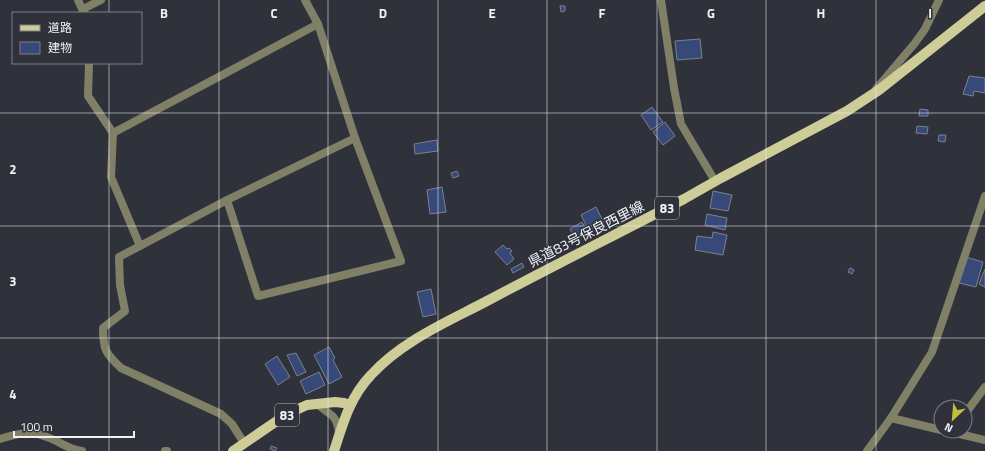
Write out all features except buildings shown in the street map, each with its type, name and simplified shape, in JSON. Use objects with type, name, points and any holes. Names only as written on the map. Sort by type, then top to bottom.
[{"type":"main road","name":"県道83号保良西里線","points":[[334,451],[350,405],[369,376],[386,359],[411,342],[684,200],[824,124],[870,96],[985,6]]},
{"type":"main road","name":"83","points":[[233,451],[287,414],[307,405],[335,402],[350,405]]},
{"type":"street","points":[[78,0],[83,11],[101,0]]},
{"type":"street","points":[[227,200],[258,296],[401,261],[355,138],[318,24],[305,0]]},
{"type":"street","points":[[661,0],[681,124],[715,182]]},
{"type":"street","points":[[870,96],[915,43],[925,29],[939,0]]},
{"type":"street","points":[[113,133],[318,24]]},
{"type":"street","points":[[89,64],[88,96],[113,133],[111,177],[140,246]]},
{"type":"street","points":[[244,443],[232,424],[221,414],[121,368],[109,357],[103,345],[103,328],[125,311],[120,285],[119,258],[227,200],[355,138]]},
{"type":"street","points":[[867,451],[891,418],[932,352],[985,196]]},
{"type":"street","points":[[973,403],[985,387]]},
{"type":"street","points":[[317,404],[333,415],[338,423],[339,437]]},
{"type":"street","points":[[891,418],[933,428]]},
{"type":"street","points":[[0,439],[20,432],[46,436],[74,451],[82,451]]},
{"type":"street","points":[[973,437],[985,440]]}]
